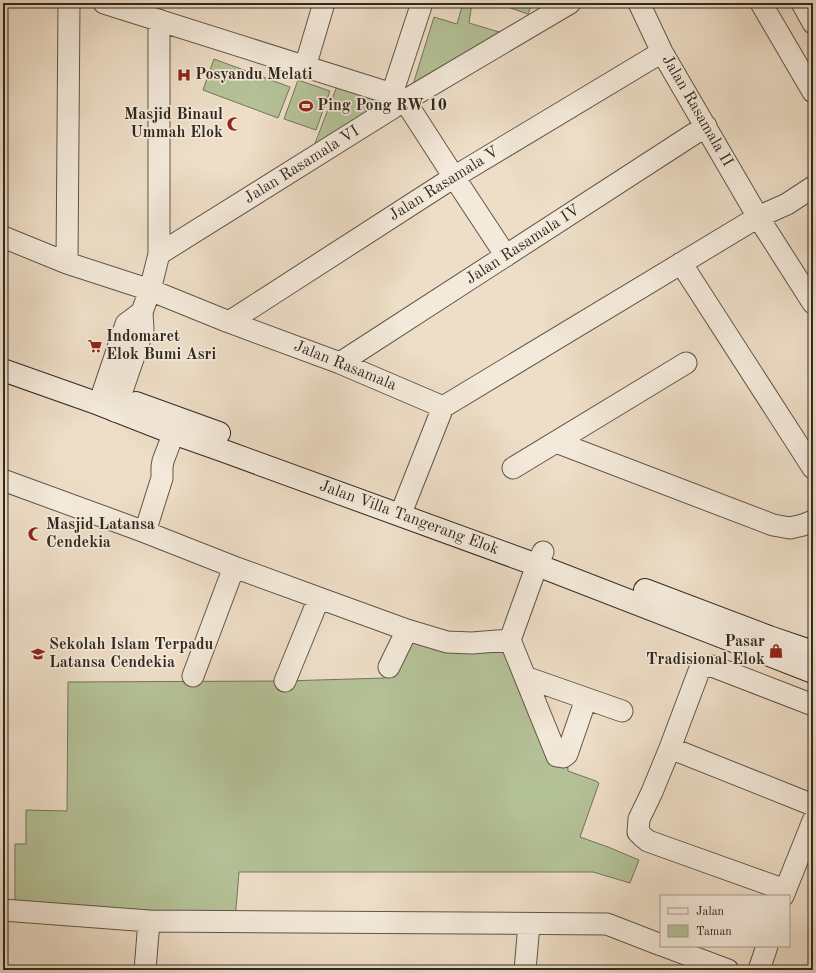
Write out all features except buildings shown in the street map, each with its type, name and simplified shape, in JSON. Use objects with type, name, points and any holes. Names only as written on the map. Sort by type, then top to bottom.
[{"type":"street","points":[[67,263],[69,3]]},
{"type":"street","points":[[104,3],[398,97],[454,177],[506,256]]},
{"type":"street","points":[[305,67],[324,3]]},
{"type":"street","points":[[398,97],[422,3]]},
{"type":"street","name":"Jalan Rasamala VI","points":[[159,254],[398,97],[570,3]]},
{"type":"street","name":"Jalan Rasamala II","points":[[639,3],[662,52],[758,217],[813,303]]},
{"type":"street","points":[[761,3],[813,92]]},
{"type":"street","points":[[802,3],[813,23]]},
{"type":"street","points":[[109,401],[126,324],[142,312],[150,290],[159,254],[159,20]]},
{"type":"street","name":"Jalan Rasamala V","points":[[229,322],[454,177],[662,52]]},
{"type":"street","name":"Jalan Rasamala IV","points":[[340,363],[706,126]]},
{"type":"street","points":[[402,509],[443,407],[758,217],[787,204],[813,187]]},
{"type":"street","name":"Jalan Rasamala","points":[[3,237],[67,263],[150,290],[229,322],[340,363],[443,407]]},
{"type":"street","points":[[681,264],[813,468]]},
{"type":"street","name":"Jalan Villa Tangerang Elok","points":[[3,355],[109,401],[808,657]]},
{"type":"street","points":[[513,468],[686,363]]},
{"type":"street","name":"Jalan Villa Tangerang Elok","points":[[3,370],[109,401]]},
{"type":"street","points":[[145,532],[162,478],[175,464],[183,428]]},
{"type":"street","points":[[556,442],[774,525],[790,528],[813,521]]},
{"type":"street","points":[[3,480],[407,630],[447,642],[472,644],[510,640]]},
{"type":"street","points":[[540,559],[510,640],[557,756],[563,757],[567,754],[586,699]]},
{"type":"street","points":[[193,676],[234,567]]},
{"type":"street","points":[[286,681],[319,598]]},
{"type":"street","points":[[389,667],[407,630]]},
{"type":"street","points":[[813,705],[712,666],[703,667],[699,671],[670,748],[652,792],[639,818],[638,832],[648,841],[784,893],[813,821]]},
{"type":"street","points":[[525,676],[622,711]]},
{"type":"street","points":[[670,748],[813,805]]},
{"type":"street","points":[[3,910],[148,921],[607,924],[660,945]]},
{"type":"street","points":[[145,970],[148,921]]},
{"type":"street","points":[[525,970],[529,924]]},
{"type":"street","points":[[667,947],[728,970]]},
{"type":"street","points":[[759,970],[767,947]]},
{"type":"green space","points":[[463,3],[472,3],[469,23],[506,34],[411,91],[434,17],[457,24]]},
{"type":"green space","points":[[496,3],[532,3],[528,14]]},
{"type":"green space","points":[[214,59],[290,87],[278,118],[203,90]]},
{"type":"green space","points":[[298,80],[330,91],[316,130],[284,119]]},
{"type":"green space","points":[[337,86],[378,96],[380,109],[314,146]]},
{"type":"green space","points":[[407,630],[510,640],[567,754],[568,771],[599,783],[580,837],[639,860],[630,883],[593,872],[239,872],[235,921],[15,911],[15,844],[26,844],[26,810],[67,811],[68,682],[285,681],[385,678]]},
{"type":"place","name":"Posyandu Melati","points":[[184,75]]},
{"type":"place","name":"Ping Pong RW 10","points":[[306,106]]},
{"type":"place","name":"Masjid Binaul Ummah Elok","points":[[234,124]]},
{"type":"place","name":"Indomaret Elok Bumi Asri","points":[[95,346]]},
{"type":"place","name":"Masjid Latansa Cendekia","points":[[35,534]]},
{"type":"place","name":"Pasar Tradisional Elok","points":[[776,651]]},
{"type":"place","name":"Sekolah Islam Terpadu Latansa Cendekia","points":[[38,654]]}]
